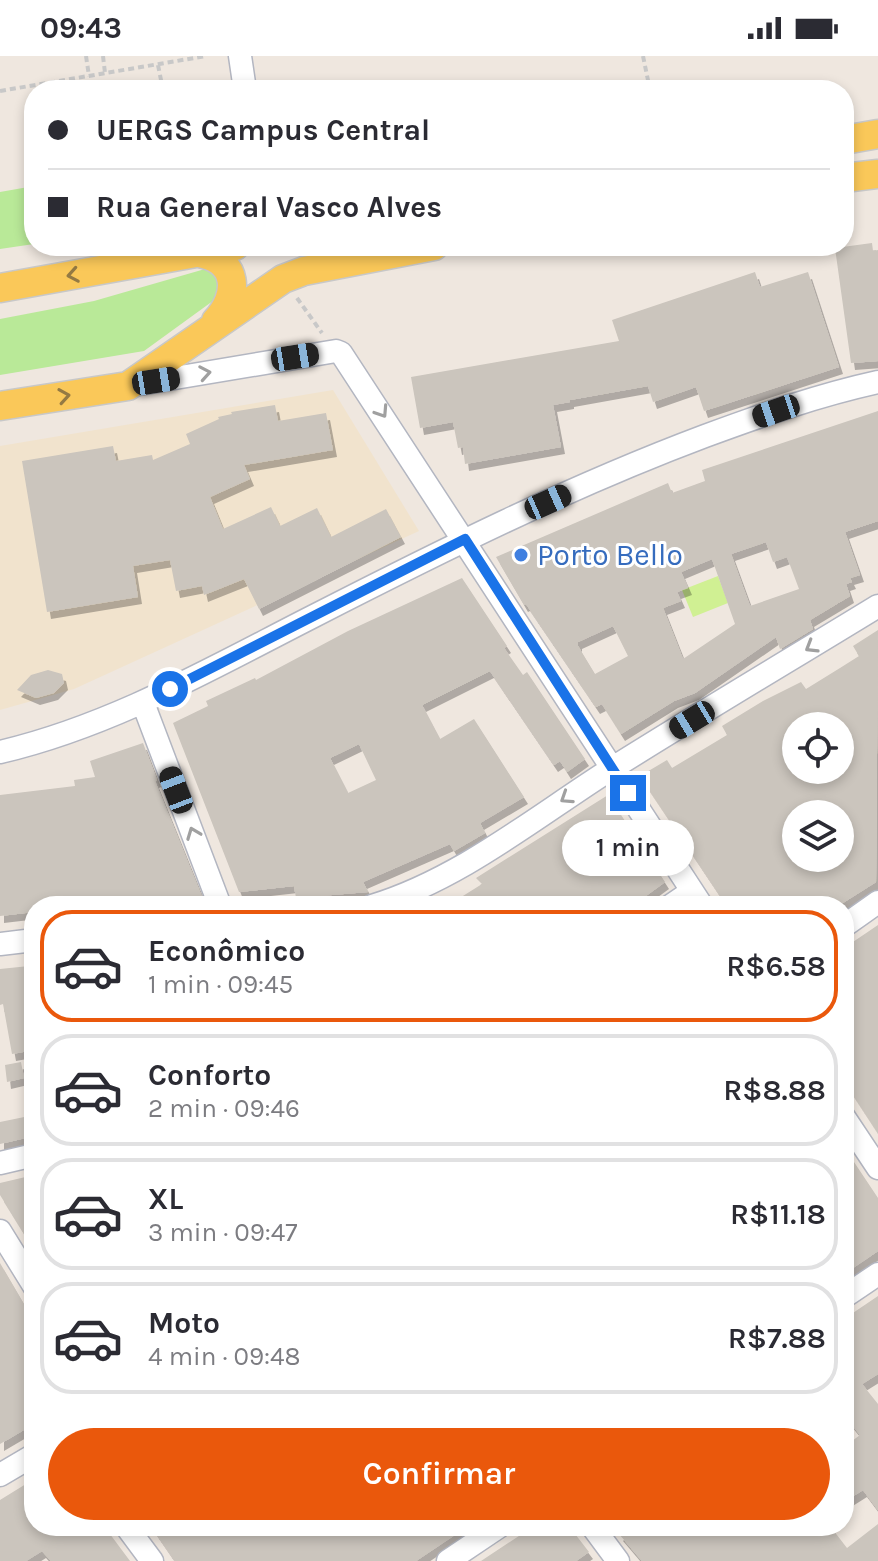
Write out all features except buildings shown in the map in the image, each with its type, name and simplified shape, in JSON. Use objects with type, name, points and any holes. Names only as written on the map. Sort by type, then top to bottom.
[{"type":"main road","points":[[854,138],[878,134]]},
{"type":"main road","points":[[854,177],[878,174]]},
{"type":"main road","points":[[0,288],[182,256]]},
{"type":"main road","points":[[208,331],[222,315],[233,288],[227,267],[219,259],[209,256]]},
{"type":"main road","points":[[0,406],[128,386],[283,279],[304,271],[382,256]]},
{"type":"street","points":[[240,56],[244,80]]},
{"type":"street","points":[[128,386],[336,351],[347,360],[696,896]]},
{"type":"street","points":[[0,752],[82,727],[143,703],[465,539],[644,459],[830,393],[878,382]]},
{"type":"street","points":[[401,896],[444,877],[612,769],[878,606]]},
{"type":"street","points":[[143,703],[216,896]]},
{"type":"street","points":[[854,919],[878,902]]},
{"type":"street","points":[[0,944],[24,941]]},
{"type":"street","points":[[854,1132],[878,1168]]},
{"type":"street","points":[[0,1163],[24,1157]]},
{"type":"street","points":[[0,1231],[24,1270]]},
{"type":"street","points":[[854,1290],[878,1274]]},
{"type":"street","points":[[0,1475],[24,1461]]},
{"type":"street","points":[[133,1536],[152,1561]]},
{"type":"street","points":[[448,1561],[485,1536]]},
{"type":"street","points":[[599,1536],[618,1561]]},
{"type":"path","points":[[86,56],[89,76]]},
{"type":"path","points":[[103,56],[105,73]]},
{"type":"path","points":[[65,80],[206,56]]},
{"type":"path","points":[[643,56],[648,80]]},
{"type":"path","points":[[158,64],[161,80]]},
{"type":"path","points":[[0,91],[24,87]]},
{"type":"shaded area","points":[[333,390],[419,531],[74,689],[0,710],[0,446]]},
{"type":"green space","points":[[24,188],[24,245],[0,249],[0,192]]},
{"type":"green space","points":[[205,269],[217,281],[217,298],[144,351],[0,375],[0,319],[94,301]]},
{"type":"green space","points":[[718,576],[728,603],[693,617],[682,590]]},
{"type":"place","name":"Porto Bello","points":[[521,555]]},
{"type":"route","points":[[170,689],[465,539],[628,793]]}]
